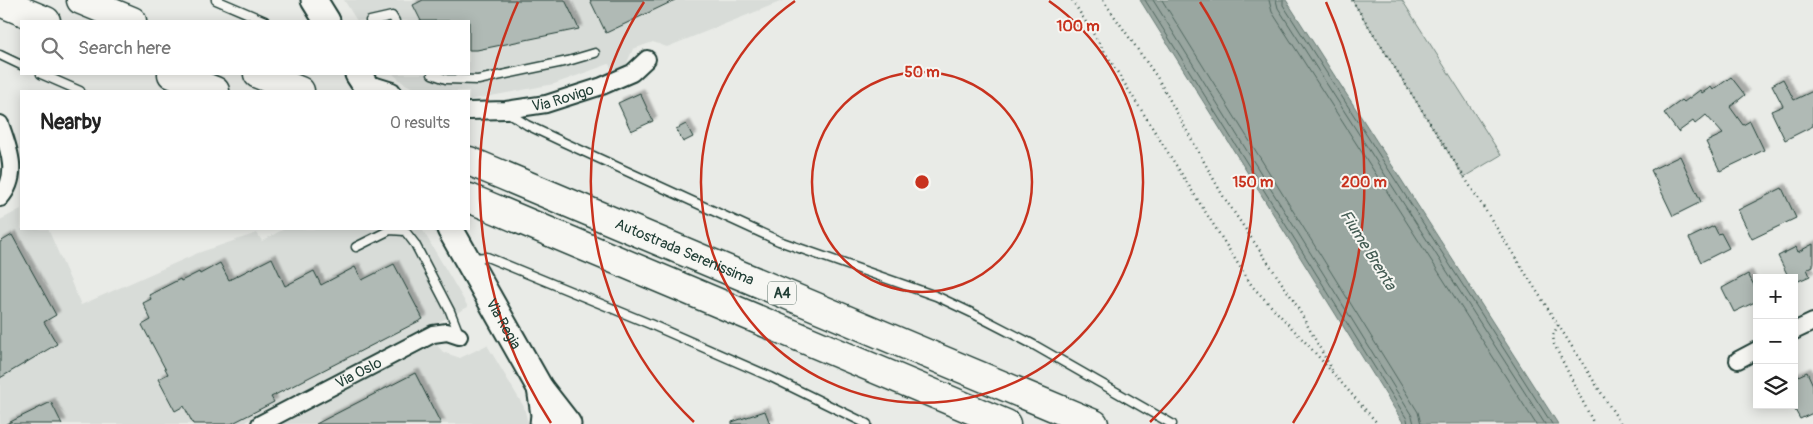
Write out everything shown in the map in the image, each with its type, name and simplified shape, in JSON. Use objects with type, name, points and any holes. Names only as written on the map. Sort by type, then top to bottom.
[{"type":"highway","points":[[81,0],[130,20]]},
{"type":"highway","points":[[0,2],[44,20]]},
{"type":"highway","points":[[174,75],[212,90]]},
{"type":"highway","points":[[260,75],[298,90]]},
{"type":"highway","name":"Autostrada Serenissima","points":[[470,161],[1094,424]]},
{"type":"highway","name":"A4","points":[[470,199],[1006,424]]},
{"type":"main road","points":[[314,0],[325,20]]},
{"type":"main road","name":"Via Regia","points":[[451,230],[540,388],[568,424]]},
{"type":"main road","name":"Via Regia","points":[[540,388],[544,415],[543,424]]},
{"type":"street","name":"Via Rovigo","points":[[470,111],[506,110],[546,104],[602,86],[632,73],[647,59]]},
{"type":"street","points":[[0,124],[8,147],[12,173],[10,182],[0,198]]},
{"type":"street","points":[[1798,329],[1813,322]]},
{"type":"street","name":"Via Oslo","points":[[260,424],[433,334],[447,332],[459,336]]},
{"type":"street","points":[[1738,360],[1753,352]]},
{"type":"lane","points":[[216,0],[263,20]]},
{"type":"lane","points":[[374,20],[392,16],[394,20]]},
{"type":"lane","points":[[434,75],[446,80],[478,80],[568,61],[595,53]]},
{"type":"lane","points":[[0,55],[20,65]]},
{"type":"lane","points":[[43,75],[78,90]]},
{"type":"lane","points":[[506,110],[509,114],[527,125],[779,241],[936,296],[972,312],[1034,345],[1172,424]]},
{"type":"lane","points":[[356,247],[390,230],[405,231],[410,236],[450,311],[459,336]]},
{"type":"lane","points":[[468,258],[486,257],[543,279],[771,377],[867,424]]},
{"type":"path","points":[[1072,0],[1252,286],[1378,424]]},
{"type":"path","points":[[1103,0],[1157,77],[1223,196],[1294,301],[1335,375]]},
{"type":"path","points":[[1352,0],[1621,424]]},
{"type":"path","points":[[1558,325],[1554,335],[1554,344],[1594,424]]},
{"type":"shaded area","points":[[344,0],[785,0],[667,47],[653,42],[633,49],[626,65],[612,70],[609,64],[554,84],[470,100],[470,90],[416,90],[394,75],[470,75],[470,20],[356,20]]},
{"type":"shaded area","points":[[1352,0],[1402,0],[1501,155],[1464,177]]},
{"type":"shaded area","points":[[20,210],[20,230],[48,230],[81,305],[198,253],[257,233],[262,241],[282,230],[423,230],[468,307],[241,424],[0,424],[0,220]]},
{"type":"shaded area","points":[[436,344],[443,352],[460,358],[487,345],[524,407],[528,424],[282,424]]},
{"type":"water","name":"Fiume Brenta","points":[[1140,0],[1286,0],[1558,424],[1404,424]]},
{"type":"building","points":[[423,0],[565,0],[579,29],[470,50],[470,20],[420,20],[413,5]]},
{"type":"building","points":[[590,0],[675,0],[606,33]]},
{"type":"building","points":[[1731,77],[1745,95],[1730,107],[1743,125],[1750,121],[1764,150],[1720,171],[1706,142],[1723,134],[1706,115],[1695,124],[1693,121],[1678,132],[1664,113],[1700,90],[1702,93],[1711,87],[1713,90]]},
{"type":"building","points":[[1783,79],[1794,100],[1813,91],[1813,126],[1785,140],[1771,111],[1783,106],[1772,85]]},
{"type":"building","points":[[640,93],[653,121],[631,131],[618,103]]},
{"type":"building","points":[[686,124],[693,137],[683,142],[676,129]]},
{"type":"building","points":[[1680,156],[1701,202],[1673,216],[1651,170]]},
{"type":"building","points":[[1782,188],[1796,218],[1752,239],[1738,210]]},
{"type":"building","points":[[1714,226],[1718,234],[1721,233],[1729,248],[1701,262],[1689,238]]},
{"type":"building","points":[[12,235],[56,315],[44,322],[57,344],[0,378],[0,242]]},
{"type":"building","points":[[1813,244],[1813,266],[1807,269],[1810,276],[1798,281],[1798,274],[1787,274],[1778,256],[1796,247],[1798,252]]},
{"type":"building","points":[[272,258],[285,286],[314,271],[321,285],[355,267],[362,280],[394,264],[423,319],[271,397],[274,402],[231,424],[193,424],[184,406],[175,411],[158,379],[168,374],[142,325],[151,320],[143,303],[151,299],[149,295],[180,279],[181,281],[199,272],[200,274],[220,263],[229,280]]},
{"type":"building","points":[[1748,274],[1753,283],[1753,303],[1734,312],[1722,288]]},
{"type":"building","points":[[1807,372],[1813,385],[1813,413],[1800,419],[1795,409],[1798,409],[1798,376]]},
{"type":"building","points":[[415,373],[441,424],[316,424]]},
{"type":"building","points":[[51,402],[62,424],[6,424]]},
{"type":"building","points":[[765,411],[770,424],[732,424],[732,422]]}]
